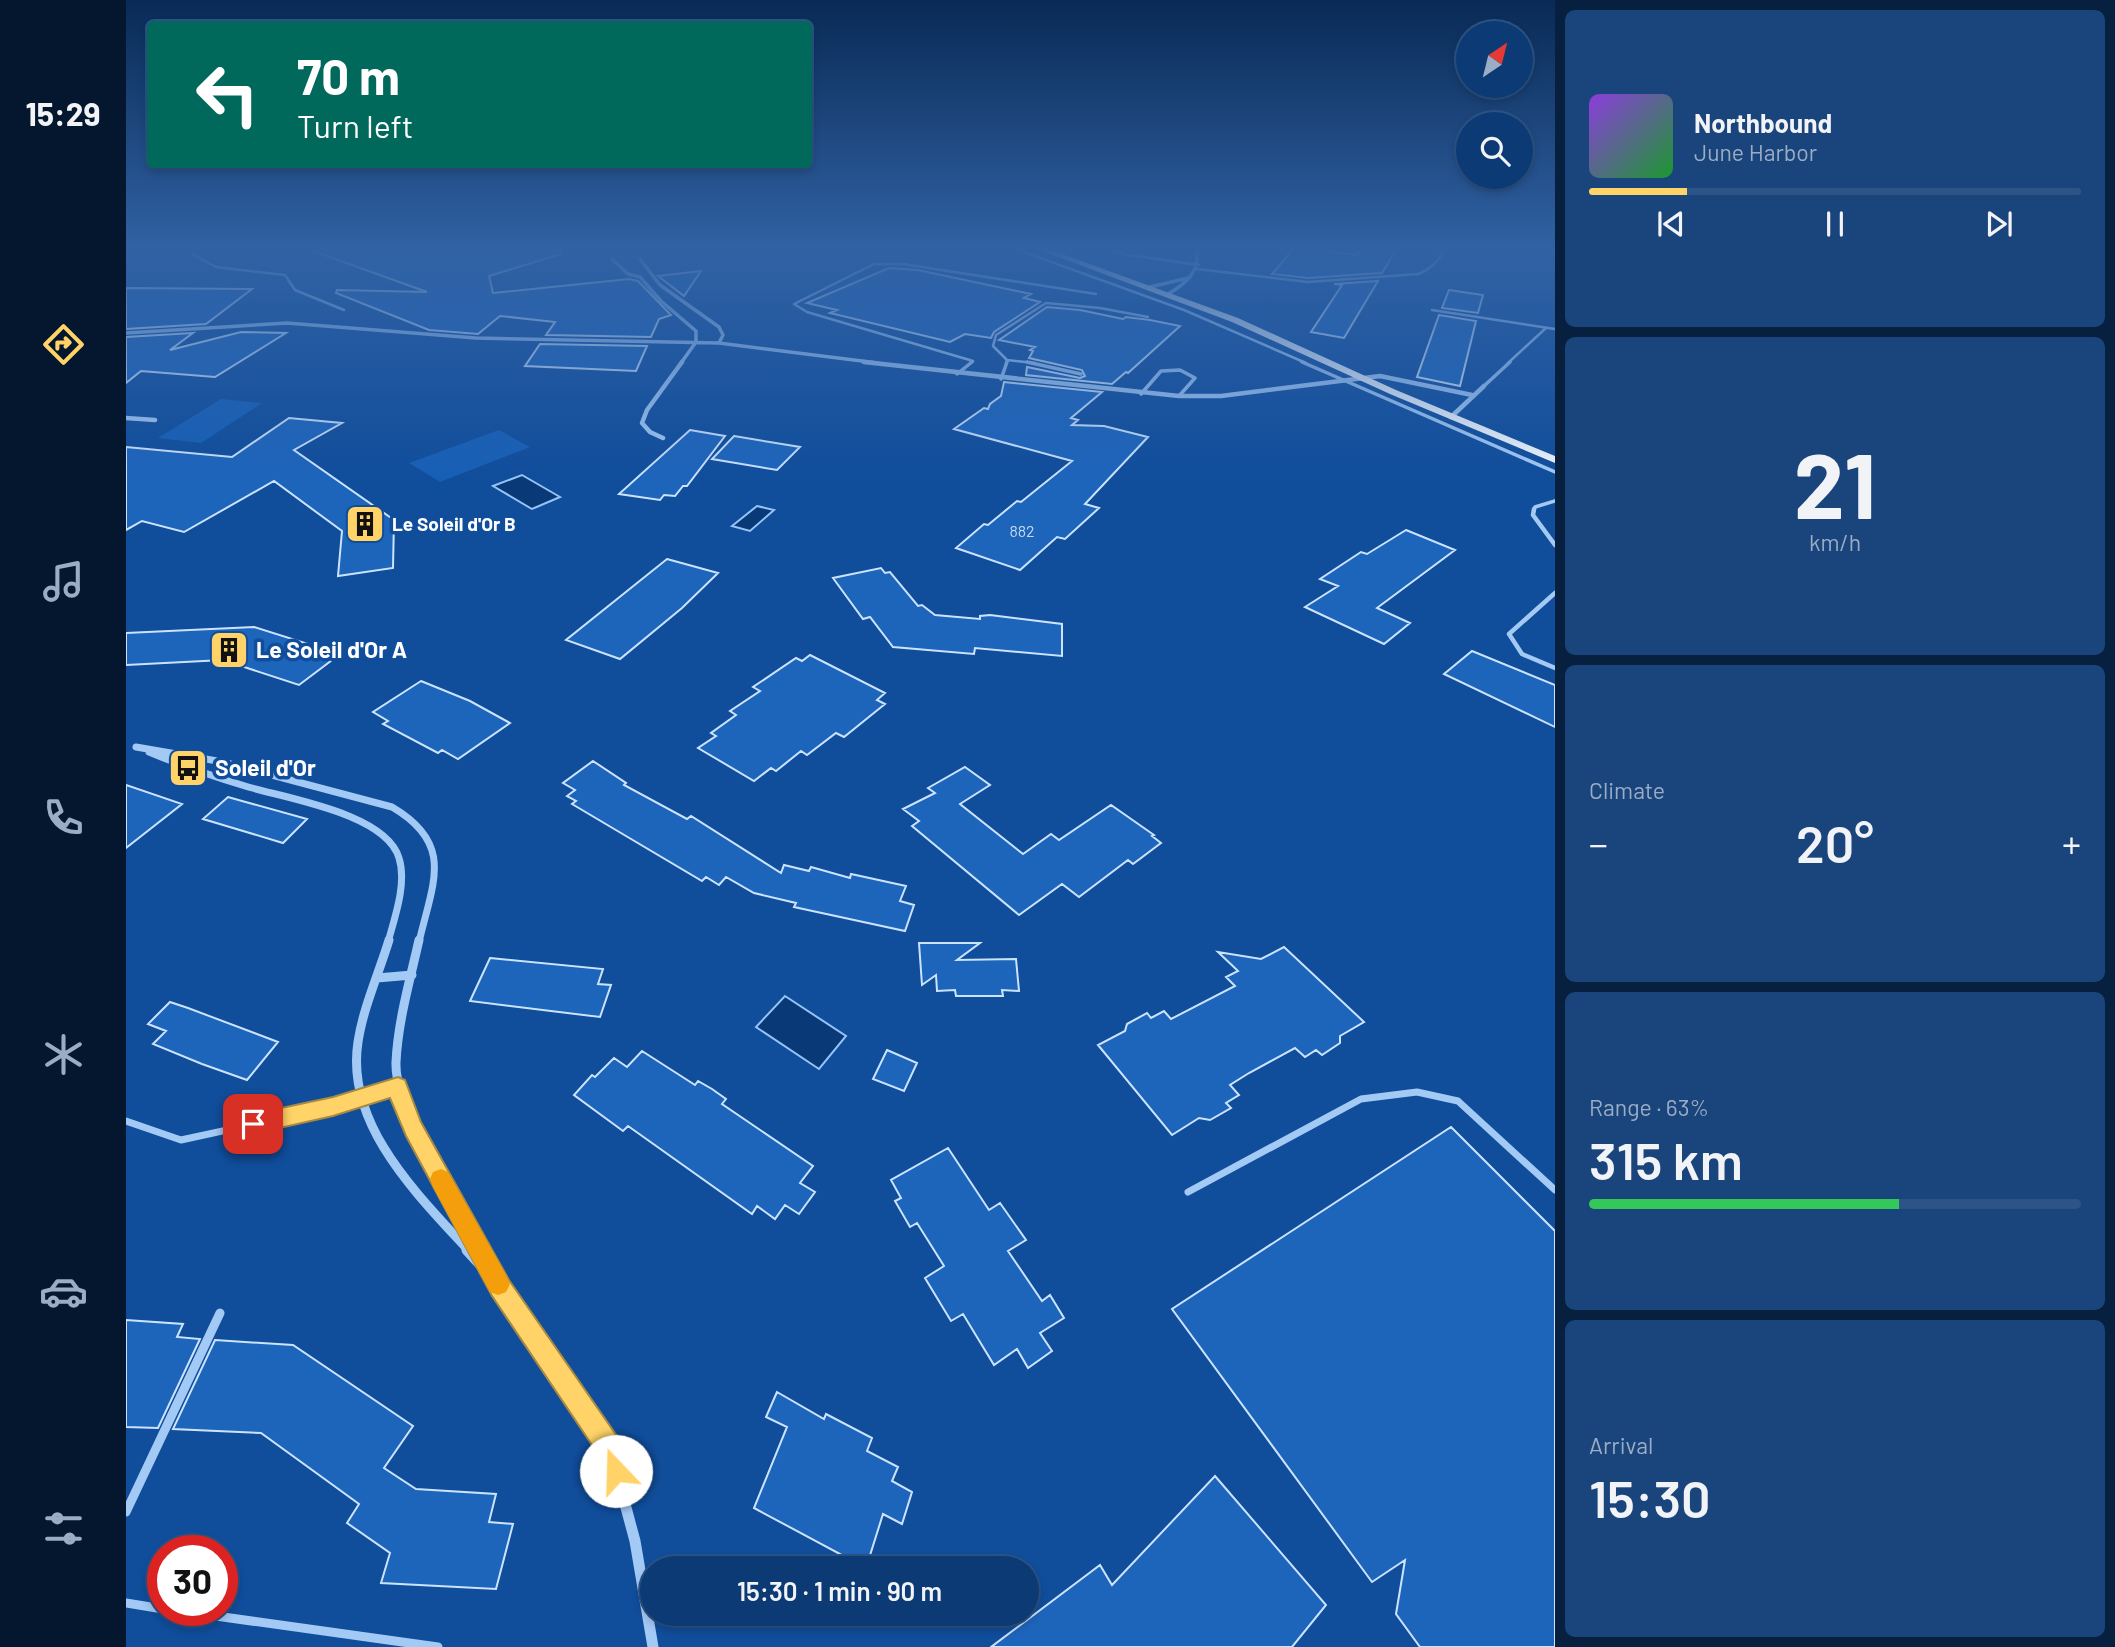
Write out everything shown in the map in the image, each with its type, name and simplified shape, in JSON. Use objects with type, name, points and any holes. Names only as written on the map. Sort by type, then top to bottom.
[{"type":"main road","points":[[1244,324],[1451,417],[1555,460]]},
{"type":"street","points":[[126,333],[242,324]]},
{"type":"street","points":[[290,324],[476,338],[719,343],[1141,394],[1221,396],[1331,381],[1393,377],[1472,395]]},
{"type":"street","points":[[663,438],[650,432],[642,424],[647,410],[696,342],[696,331],[690,324]]},
{"type":"street","points":[[715,324],[723,335],[719,343]]},
{"type":"street","points":[[1451,417],[1484,386]]},
{"type":"street","points":[[126,418],[155,420]]},
{"type":"street","points":[[126,743],[194,771],[366,824],[394,845],[400,855],[401,890],[358,1040],[357,1074],[360,1098],[400,1169],[500,1288],[610,1448],[635,1541],[653,1647]]},
{"type":"street","points":[[136,747],[208,759],[392,807],[414,820],[430,840],[435,873],[412,975],[396,1064],[398,1086],[403,1107],[419,1139],[500,1288]]},
{"type":"street","points":[[377,978],[412,975]]},
{"type":"lane","points":[[847,324],[973,361],[957,373]]},
{"type":"lane","points":[[1013,324],[996,335],[993,346],[1007,360],[1025,361],[1081,374]]},
{"type":"lane","points":[[1216,324],[1555,472]]},
{"type":"lane","points":[[1520,324],[1555,329]]},
{"type":"lane","points":[[1484,386],[1546,328]]},
{"type":"lane","points":[[1001,379],[1007,360]]},
{"type":"lane","points":[[1141,394],[1161,371],[1175,369],[1187,372],[1195,378],[1180,396]]},
{"type":"lane","points":[[1555,501],[1535,507],[1533,515],[1555,544]]},
{"type":"lane","points":[[1555,593],[1509,634],[1522,654],[1555,668]]},
{"type":"lane","points":[[126,1121],[181,1140],[333,1107],[398,1086]]},
{"type":"lane","points":[[1188,1192],[1361,1099],[1417,1092],[1458,1101],[1555,1190]]},
{"type":"lane","points":[[126,1512],[220,1312]]},
{"type":"lane","points":[[126,1603],[147,1606]]},
{"type":"lane","points":[[238,1619],[438,1647]]},
{"type":"shaded area","points":[[221,399],[262,403],[201,443],[158,438]]},
{"type":"shaded area","points":[[499,430],[530,447],[440,482],[409,463]]},
{"type":"shaded area","points":[[522,475],[560,497],[532,509],[493,486]]},
{"type":"shaded area","points":[[757,506],[774,510],[750,531],[732,526]]},
{"type":"shaded area","points":[[785,996],[846,1036],[819,1069],[756,1027]]},
{"type":"building","points":[[126,324],[206,324],[206,324],[126,329]]},
{"type":"building","points":[[414,324],[490,324],[478,334],[429,330]]},
{"type":"building","points":[[554,324],[657,324],[651,337],[546,335]]},
{"type":"building","points":[[875,324],[1006,324],[994,332],[991,338],[965,334],[950,342]]},
{"type":"building","points":[[1022,324],[1180,326],[1112,384],[1026,375],[1027,367],[1080,378],[1085,376],[1082,370],[1029,358],[1033,351],[1030,350],[1035,347],[999,340]]},
{"type":"building","points":[[1316,324],[1352,324],[1344,338],[1311,332]]},
{"type":"building","points":[[1436,324],[1475,324],[1460,386],[1417,377]]},
{"type":"building","points":[[241,332],[286,333],[215,377],[141,371],[126,383],[126,337],[193,333],[170,350]]},
{"type":"building","points":[[540,344],[647,346],[636,371],[525,366]]},
{"type":"building","points":[[1004,382],[1102,392],[1071,418],[1078,420],[1072,425],[1104,426],[1148,437],[1085,504],[1099,508],[1065,539],[1057,537],[1020,570],[956,548],[984,524],[988,525],[1017,501],[1021,502],[1072,461],[954,429],[984,408],[988,409],[990,404],[1001,396]]},
{"type":"building","points":[[289,418],[342,423],[294,450],[394,520],[393,568],[338,576],[342,531],[274,481],[184,532],[142,521],[126,530],[126,447],[232,457]]},
{"type":"building","points":[[690,430],[725,436],[687,486],[683,486],[675,496],[664,495],[660,500],[619,494]]},
{"type":"building","points":[[734,436],[800,447],[777,470],[712,459]]},
{"type":"building","points":[[1406,530],[1455,550],[1377,608],[1410,623],[1384,644],[1305,607],[1338,586],[1320,579],[1361,552],[1367,554]]},
{"type":"building","points":[[667,559],[718,573],[682,608],[620,659],[566,640]]},
{"type":"building","points":[[881,568],[885,573],[890,572],[918,606],[922,605],[935,615],[980,619],[980,616],[990,615],[1062,624],[1062,656],[975,648],[974,654],[893,647],[870,617],[863,619],[833,578]]},
{"type":"building","name":"Le Soleil d'Or A","points":[[254,627],[340,654],[299,685],[223,660],[126,665],[126,633]]},
{"type":"building","points":[[1472,651],[1555,685],[1555,727],[1444,674]]},
{"type":"building","points":[[810,655],[885,693],[877,700],[885,704],[844,737],[836,733],[807,755],[801,751],[776,771],[771,768],[754,781],[698,748],[716,736],[711,733],[736,715],[730,711],[760,691],[753,687],[796,658],[802,661]]},
{"type":"building","points":[[421,681],[470,701],[510,723],[458,759],[442,750],[438,753],[383,724],[388,721],[373,712]]},
{"type":"building","points":[[593,761],[626,783],[624,785],[687,819],[691,816],[781,873],[784,865],[809,871],[811,867],[850,878],[851,874],[906,886],[900,901],[914,905],[905,931],[794,907],[796,903],[754,893],[726,877],[719,885],[706,877],[702,881],[572,804],[576,801],[567,796],[575,790],[563,783]]},
{"type":"building","points":[[965,767],[990,785],[960,804],[1023,854],[1051,834],[1059,840],[1111,805],[1154,835],[1152,836],[1161,843],[1133,864],[1128,860],[1079,897],[1062,884],[1019,915],[912,826],[919,821],[903,809],[935,793],[928,788]]},
{"type":"building","points":[[126,785],[182,804],[126,848]]},
{"type":"building","points":[[228,797],[307,819],[283,843],[203,819]]},
{"type":"building","points":[[919,943],[980,943],[957,960],[1016,959],[1019,991],[1002,990],[1003,996],[956,996],[955,990],[937,991],[936,975],[922,985]]},
{"type":"building","points":[[1284,947],[1364,1022],[1340,1036],[1340,1043],[1322,1055],[1316,1050],[1305,1057],[1295,1048],[1249,1073],[1230,1085],[1239,1095],[1226,1103],[1231,1108],[1210,1120],[1199,1118],[1172,1135],[1098,1045],[1125,1031],[1127,1024],[1147,1013],[1151,1018],[1164,1011],[1171,1019],[1235,986],[1226,977],[1238,971],[1218,952],[1261,959]]},
{"type":"building","points":[[490,958],[603,969],[598,984],[611,985],[600,1017],[470,1001]]},
{"type":"building","points":[[170,1002],[278,1042],[247,1080],[202,1064],[153,1044],[166,1031],[148,1024]]},
{"type":"building","points":[[887,1050],[917,1063],[904,1091],[873,1079]]},
{"type":"building","points":[[642,1051],[695,1085],[698,1081],[712,1089],[726,1099],[722,1104],[813,1166],[800,1183],[815,1192],[799,1214],[785,1205],[775,1219],[757,1206],[752,1214],[628,1126],[623,1131],[574,1095],[592,1075],[595,1077],[614,1058],[627,1067]]},
{"type":"building","points":[[1451,1127],[1555,1231],[1555,1647],[1420,1647],[1396,1614],[1405,1560],[1372,1582],[1172,1309]]},
{"type":"building","points":[[948,1148],[989,1210],[1000,1203],[1026,1240],[1008,1251],[1042,1301],[1050,1295],[1064,1318],[1040,1333],[1052,1351],[1028,1368],[1017,1349],[994,1365],[963,1314],[951,1321],[925,1278],[944,1266],[917,1223],[910,1227],[895,1201],[901,1198],[891,1180]]},
{"type":"building","points":[[126,1320],[183,1324],[177,1337],[200,1339],[158,1428],[126,1427]]},
{"type":"building","points":[[215,1340],[293,1345],[413,1426],[384,1468],[416,1489],[496,1494],[489,1522],[513,1524],[496,1589],[381,1583],[390,1553],[347,1523],[359,1504],[261,1433],[173,1429]]},
{"type":"building","points":[[777,1392],[824,1419],[826,1414],[872,1438],[867,1451],[898,1467],[892,1481],[912,1492],[902,1524],[883,1514],[870,1556],[844,1556],[754,1508],[787,1427],[766,1417]]},
{"type":"building","points":[[1215,1476],[1326,1605],[1292,1647],[991,1647],[1019,1626],[1039,1626],[1039,1611],[1100,1565],[1112,1585]]},
{"type":"slow traffic","points":[[441,1179],[498,1284]]},
{"type":"place","name":"Le Soleil d'Or B","points":[[365,524]]},
{"type":"place","name":"Le Soleil d'Or A","points":[[229,650]]},
{"type":"place","name":"Soleil d'Or","points":[[188,768]]},
{"type":"route","points":[[253,1124],[333,1107],[398,1086],[403,1107],[414,1129],[500,1288],[610,1448],[616,1471]]}]
